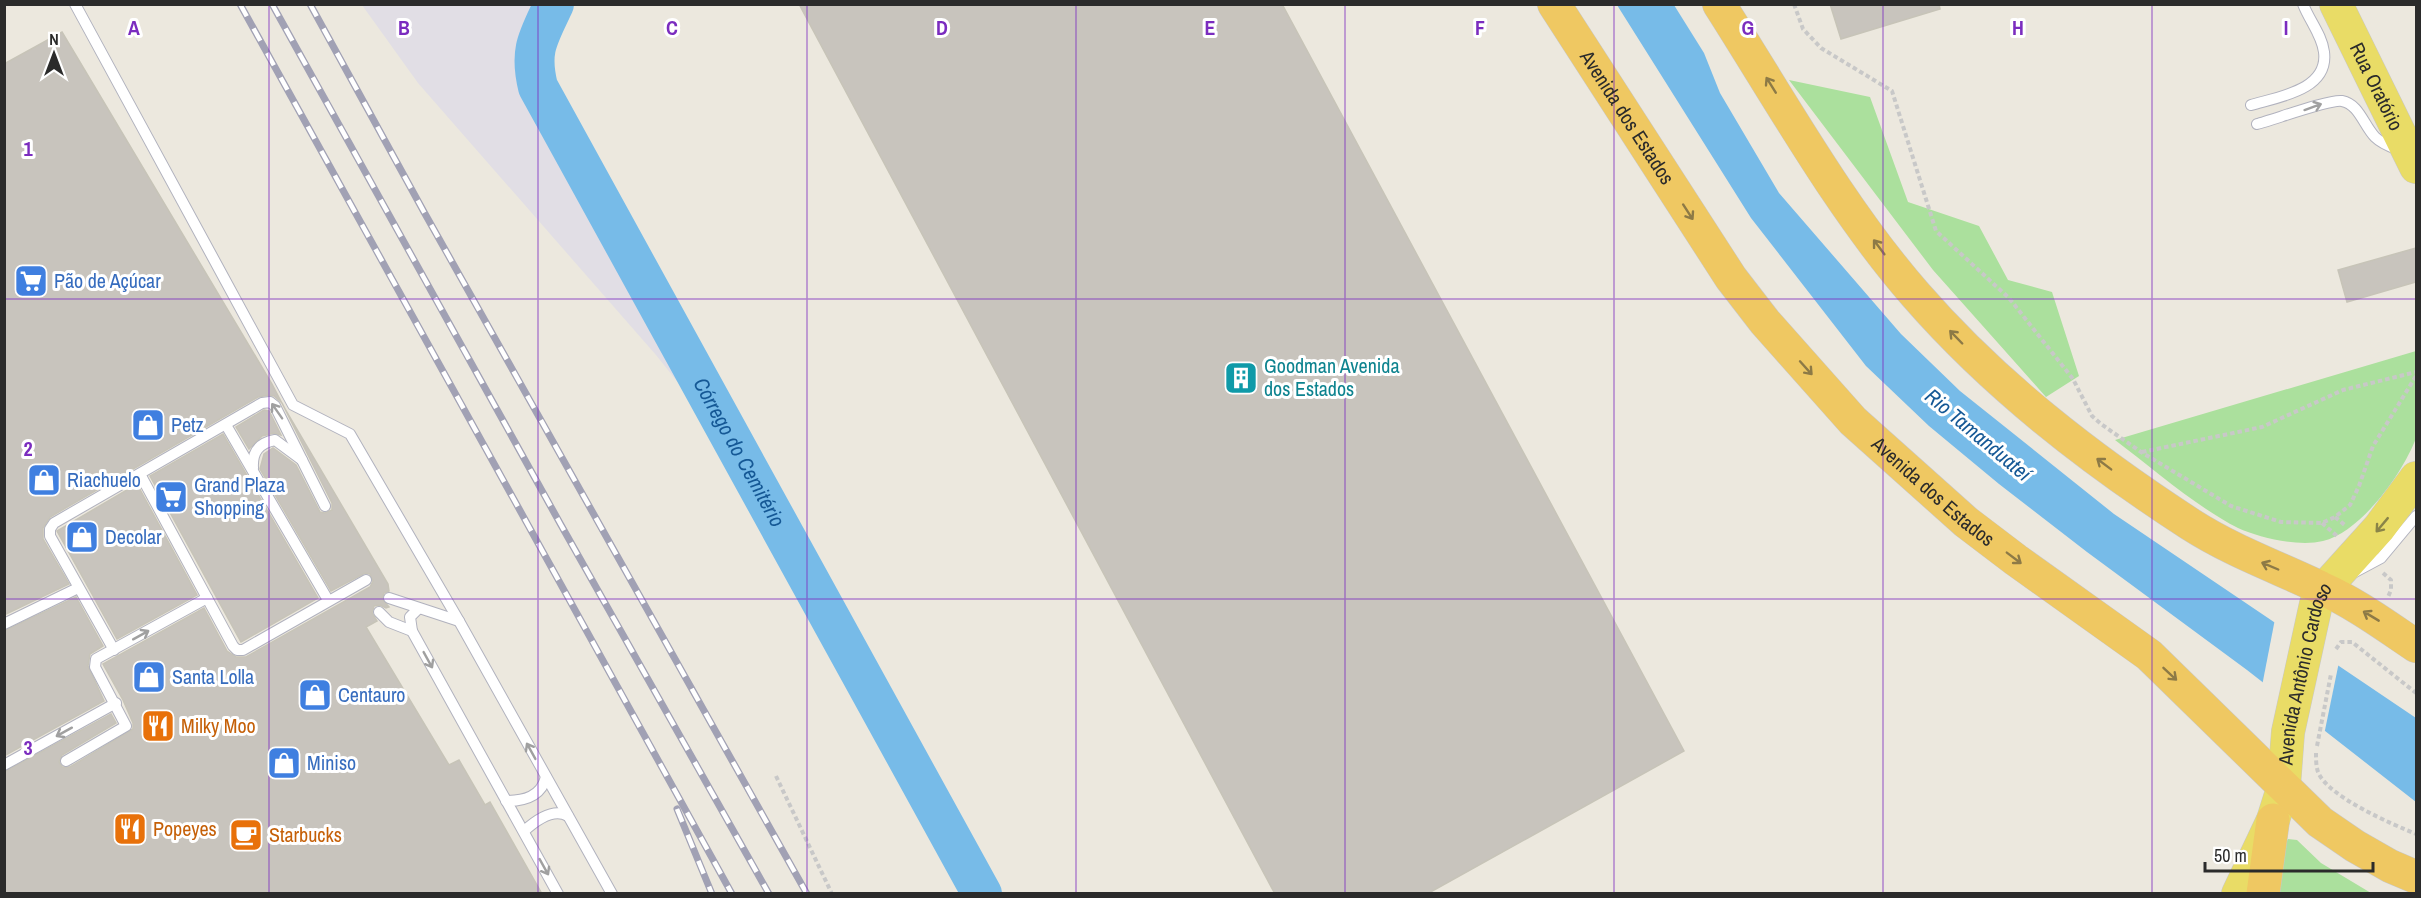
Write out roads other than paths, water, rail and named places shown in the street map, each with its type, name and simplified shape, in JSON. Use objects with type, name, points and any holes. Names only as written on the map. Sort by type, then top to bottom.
[{"type":"highway","name":"Avenida dos Estados","points":[[1554,4],[1731,278],[1765,322],[1853,421],[1966,522],[2149,655],[2320,822],[2390,866],[2416,877]]},
{"type":"highway","points":[[1719,4],[1847,206],[1915,294],[1973,355],[2040,416],[2122,478],[2189,523],[2249,557],[2324,589],[2416,646]]},
{"type":"highway","points":[[2263,894],[2273,820]]},
{"type":"main road","name":"Rua Oratório","points":[[2336,4],[2412,159]]},
{"type":"main road","name":"Avenida Antônio Cardoso","points":[[2238,894],[2273,820],[2283,785],[2288,732],[2316,604],[2324,589],[2379,528],[2416,478]]},
{"type":"lane","points":[[75,4],[293,405],[350,434],[459,621],[612,894]]},
{"type":"lane","points":[[2251,105],[2313,83],[2323,67],[2324,53],[2303,4]]},
{"type":"lane","points":[[2257,124],[2330,101],[2343,101],[2355,108],[2376,139],[2412,159]]},
{"type":"lane","points":[[114,650],[50,536],[50,529],[54,523],[262,403],[270,402],[275,406],[305,462],[325,506]]},
{"type":"lane","points":[[226,425],[328,600]]},
{"type":"lane","points":[[253,469],[252,456],[256,449],[275,440],[305,462]]},
{"type":"lane","points":[[140,474],[237,650],[243,650],[366,580]]},
{"type":"lane","points":[[2324,589],[2381,558],[2416,516]]},
{"type":"lane","points":[[5,622],[78,588]]},
{"type":"lane","points":[[66,761],[123,729],[125,721],[94,662],[96,659],[207,598]]},
{"type":"lane","points":[[389,598],[459,621]]},
{"type":"lane","points":[[418,609],[410,617],[412,631],[558,894]]},
{"type":"lane","points":[[380,612],[389,622],[412,631]]},
{"type":"lane","points":[[4,765],[116,703]]},
{"type":"lane","points":[[506,801],[518,801],[536,794],[544,786],[546,777]]},
{"type":"lane","points":[[524,831],[549,814],[562,812],[568,816]]},
{"type":"water","name":"Rio Tamanduateí","points":[[1617,5],[1674,5],[1704,53],[1720,93],[1779,193],[1901,334],[1960,391],[2114,514],[2416,718],[2416,802],[2247,670],[1999,484],[1929,426],[1866,366],[1751,218]]},
{"type":"waterway","name":"Córrego do Cemitério","points":[[554,4],[543,26],[535,53],[534,63],[538,87],[982,894]]},
{"type":"railway","points":[[240,4],[732,894]]},
{"type":"railway","points":[[272,4],[769,894]]},
{"type":"railway","points":[[310,4],[424,212],[807,894]]},
{"type":"railway","points":[[677,809],[712,894]]},
{"type":"place","name":"Pão de Açúcar","points":[[31,281]]},
{"type":"place","name":"Goodman Avenida dos Estados","points":[[1241,378]]},
{"type":"place","name":"Petz","points":[[148,425]]},
{"type":"place","name":"Riachuelo","points":[[44,480]]},
{"type":"place","name":"Grand Plaza Shopping","points":[[171,497]]},
{"type":"place","name":"Decolar","points":[[82,537]]},
{"type":"place","name":"Santa Lolla","points":[[149,677]]},
{"type":"place","name":"Centauro","points":[[315,695]]},
{"type":"place","name":"Milky Moo","points":[[158,726]]},
{"type":"place","name":"Miniso","points":[[284,763]]},
{"type":"place","name":"Popeyes","points":[[130,829]]},
{"type":"place","name":"Starbucks","points":[[246,835]]}]
